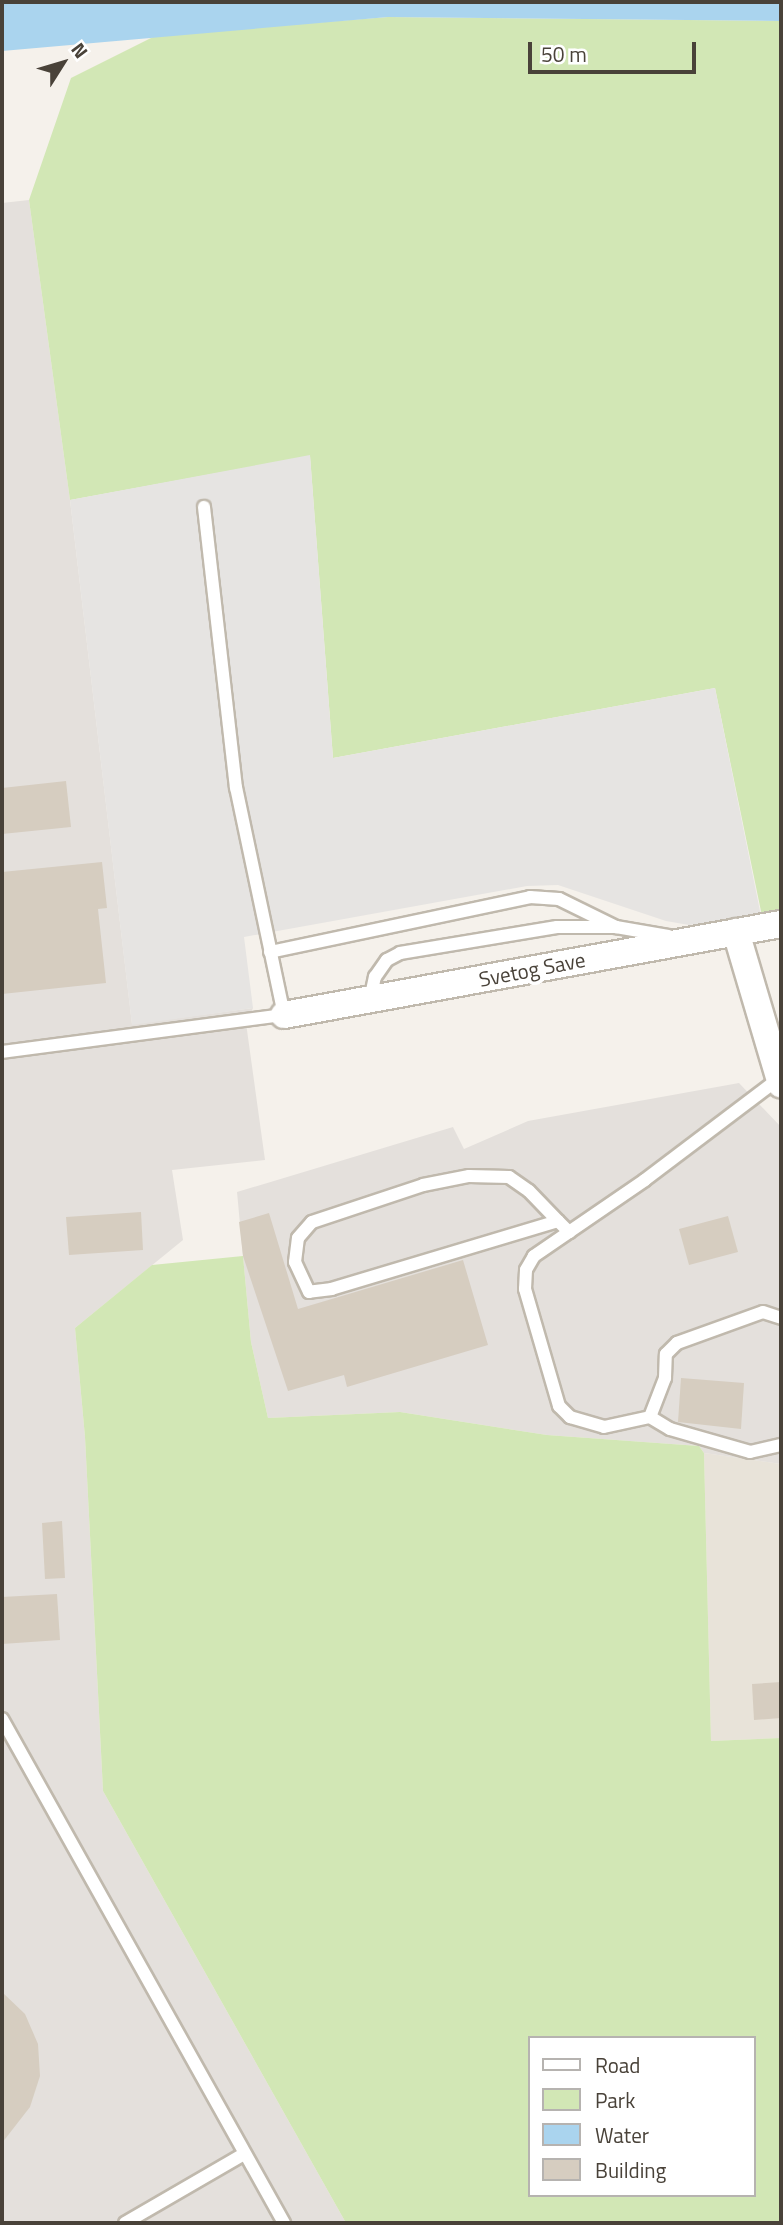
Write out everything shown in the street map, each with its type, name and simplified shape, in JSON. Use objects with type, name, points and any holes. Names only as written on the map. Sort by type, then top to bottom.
[{"type":"street","name":"Svetog Save","points":[[284,1015],[686,939],[781,924]]},
{"type":"street","points":[[736,932],[780,1079]]},
{"type":"lane","points":[[2,1052],[284,1015],[236,788],[204,507]]},
{"type":"lane","points":[[270,952],[530,897],[559,899],[616,927]]},
{"type":"lane","points":[[370,1000],[375,977],[387,960],[400,953],[532,929],[616,927],[686,939]]},
{"type":"lane","points":[[780,1079],[645,1180],[534,1256],[526,1270],[526,1289],[559,1406],[570,1416],[604,1427],[650,1417],[670,1429],[750,1452],[776,1449],[781,1445]]},
{"type":"lane","points":[[558,1221],[332,1289],[309,1292],[295,1262],[298,1238],[312,1222],[423,1185],[469,1176],[509,1177],[529,1191],[569,1232]]},
{"type":"lane","points":[[650,1417],[665,1378],[666,1354],[677,1343],[763,1312],[781,1318]]},
{"type":"lane","points":[[2,1719],[284,2223]]},
{"type":"lane","points":[[125,2223],[244,2154]]},
{"type":"shaded area","points":[[29,200],[70,500],[132,1024],[253,1008],[246,1023],[265,1160],[172,1170],[183,1240],[75,1328],[85,1437],[103,1791],[346,2223],[2,2223],[2,203]]},
{"type":"shaded area","points":[[310,455],[333,758],[715,688],[761,916],[689,925],[666,921],[558,885],[527,886],[244,937],[253,1008],[132,1025],[70,500]]},
{"type":"shaded area","points":[[739,1083],[781,1127],[781,1464],[704,1453],[699,1446],[547,1435],[400,1412],[268,1418],[251,1342],[237,1192],[453,1127],[464,1149],[528,1121]]},
{"type":"shaded area","points":[[704,1453],[781,1464],[781,1738],[711,1741]]},
{"type":"green space","points":[[388,17],[781,21],[781,913],[762,916],[715,688],[333,758],[310,456],[70,500],[29,200],[71,78],[157,35]]},
{"type":"green space","points":[[243,1256],[251,1342],[268,1418],[400,1412],[547,1435],[699,1446],[704,1453],[711,1741],[781,1738],[781,2223],[346,2223],[103,1791],[85,1437],[75,1328],[152,1265]]},
{"type":"water","points":[[2,2],[781,2],[781,21],[388,17],[2,51]]},
{"type":"building","points":[[66,781],[71,827],[2,834],[2,788]]},
{"type":"building","points":[[102,862],[107,908],[98,909],[106,983],[2,994],[2,872]]},
{"type":"building","points":[[141,1212],[143,1250],[69,1255],[66,1217]]},
{"type":"building","points":[[269,1213],[298,1309],[463,1260],[488,1345],[347,1387],[344,1375],[288,1391],[243,1256],[239,1222]]},
{"type":"building","points":[[728,1216],[738,1252],[689,1265],[679,1229]]},
{"type":"building","points":[[681,1378],[744,1383],[741,1429],[678,1422]]},
{"type":"building","points":[[62,1521],[65,1578],[45,1579],[42,1523]]},
{"type":"building","points":[[57,1594],[60,1640],[2,1644],[2,1597]]},
{"type":"building","points":[[781,1682],[781,1718],[754,1720],[752,1684]]},
{"type":"building","points":[[2,1992],[25,2014],[38,2044],[40,2076],[30,2107],[2,2143]]}]
